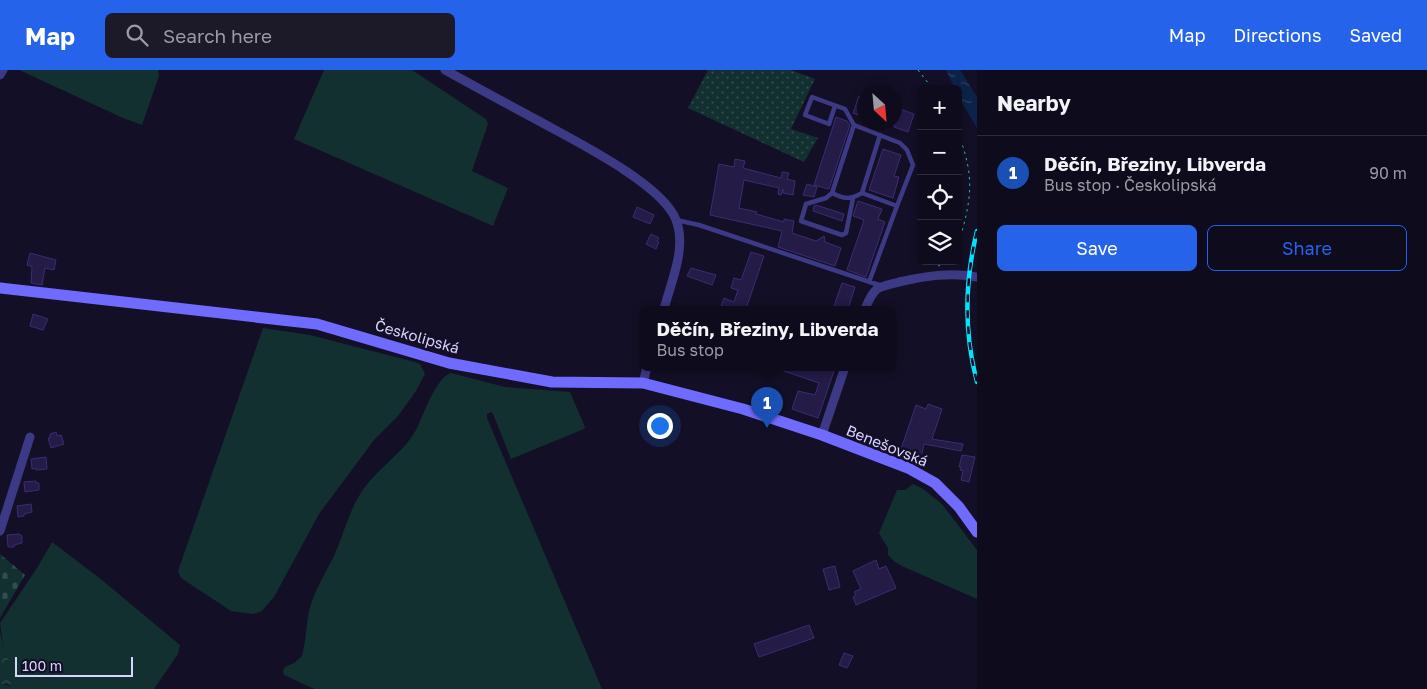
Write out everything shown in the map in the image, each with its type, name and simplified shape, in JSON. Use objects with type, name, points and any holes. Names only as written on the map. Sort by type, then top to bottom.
[{"type":"main road","name":"Českolipská","points":[[0,288],[317,324],[449,363],[552,382],[643,383],[743,409],[822,436]]},
{"type":"main road","name":"Benešovská","points":[[822,436],[908,468],[935,483],[959,507],[977,532]]},
{"type":"street","points":[[0,75],[3,70]]},
{"type":"street","points":[[445,70],[607,159],[648,187],[665,203],[676,220],[680,241],[677,264],[665,306]]},
{"type":"street","points":[[866,306],[876,290],[884,286],[926,275],[954,274],[977,277]]},
{"type":"street","points":[[643,383],[646,371]]},
{"type":"street","points":[[822,436],[844,371]]},
{"type":"street","points":[[0,531],[30,437]]},
{"type":"lane","points":[[835,106],[828,124],[806,115],[812,97],[845,109],[854,125],[900,143],[907,150],[913,165],[869,282]]},
{"type":"lane","points":[[853,198],[846,233],[842,234],[801,221],[806,204],[826,198],[832,193],[854,125]]},
{"type":"lane","points":[[832,193],[843,198],[853,198],[862,193],[880,135]]},
{"type":"lane","points":[[862,193],[897,206]]},
{"type":"lane","points":[[676,220],[699,225],[884,286]]},
{"type":"path","points":[[918,70],[930,85]]},
{"type":"path","points":[[962,143],[967,155],[970,194],[962,233]]},
{"type":"green space","points":[[19,70],[158,70],[159,76],[142,125]]},
{"type":"green space","points":[[324,70],[412,70],[486,119],[488,124],[472,171],[508,188],[493,226],[294,139]]},
{"type":"green space","points":[[708,70],[791,70],[815,79],[791,129],[818,138],[804,162],[688,108]]},
{"type":"green space","points":[[263,328],[310,335],[415,362],[420,364],[425,374],[416,391],[398,416],[374,440],[319,514],[274,597],[262,611],[253,614],[231,611],[181,578],[178,571]]},
{"type":"green space","points":[[451,373],[505,387],[570,392],[585,427],[584,429],[511,459],[491,412],[487,414],[487,418],[602,689],[314,689],[284,675],[285,667],[294,663],[302,656],[311,604],[334,556],[355,503],[372,478],[410,439],[435,389],[445,376]]},
{"type":"green space","points":[[913,484],[923,489],[942,504],[977,550],[977,599],[904,567],[888,555],[888,548],[879,533],[897,490],[905,490]]},
{"type":"green space","points":[[52,542],[102,580],[180,645],[178,654],[154,689],[0,689],[0,684],[10,686],[15,680],[3,646],[0,623]]},
{"type":"green space","points":[[0,554],[25,575],[0,618]]},
{"type":"green space","points":[[0,632],[3,646],[17,682],[14,685],[0,684]]},
{"type":"water","points":[[946,70],[960,70],[977,97],[977,128],[962,103],[962,85],[953,85]]},
{"type":"building","points":[[857,102],[857,114],[853,113]]},
{"type":"building","points":[[902,110],[914,114],[908,132],[902,130]]},
{"type":"building","points":[[836,117],[847,121],[850,125],[829,189],[814,185]]},
{"type":"building","points":[[883,149],[901,155],[894,176],[899,177],[893,198],[869,190]]},
{"type":"building","points":[[735,159],[745,161],[743,168],[781,178],[782,172],[789,173],[787,179],[795,181],[793,195],[783,193],[783,189],[781,195],[778,194],[779,188],[744,180],[739,208],[757,212],[756,214],[784,222],[784,219],[794,221],[792,233],[816,241],[824,236],[825,242],[841,248],[835,266],[778,247],[782,231],[710,215],[719,164],[734,167]]},
{"type":"building","points":[[807,184],[817,187],[814,197],[803,195]]},
{"type":"building","points":[[858,201],[882,209],[878,219],[885,222],[866,277],[847,270],[864,220],[853,216]]},
{"type":"building","points":[[816,205],[844,214],[842,221],[813,211]]},
{"type":"building","points":[[637,207],[654,215],[650,224],[633,217]]},
{"type":"building","points":[[651,234],[659,238],[656,249],[646,244]]},
{"type":"building","points":[[751,252],[764,256],[747,306],[721,306],[724,298],[734,302],[738,290],[731,288],[734,278],[741,280]]},
{"type":"building","points":[[30,253],[56,260],[54,270],[45,268],[42,285],[31,283],[32,267],[27,265]]},
{"type":"building","points":[[691,268],[716,275],[712,285],[687,276]]},
{"type":"building","points":[[842,283],[855,287],[849,306],[834,306]]},
{"type":"building","points":[[33,314],[48,319],[43,330],[30,326]]},
{"type":"building","points":[[784,371],[834,371],[818,418],[792,409],[798,391],[815,395],[819,383]]},
{"type":"building","points":[[928,404],[942,409],[932,439],[963,444],[961,451],[924,444],[920,462],[912,461],[913,456],[900,452],[916,405],[926,409]]},
{"type":"building","points":[[56,432],[57,436],[61,435],[64,444],[51,448],[48,438],[50,438],[50,434]]},
{"type":"building","points":[[962,455],[975,457],[969,482],[961,480],[963,471],[959,467]]},
{"type":"building","points":[[46,457],[47,469],[32,469],[31,459]]},
{"type":"building","points":[[36,481],[36,483],[39,483],[39,490],[25,492],[24,482]]},
{"type":"building","points":[[31,504],[32,512],[18,517],[17,506]]},
{"type":"building","points":[[19,534],[22,536],[22,543],[14,545],[14,547],[8,547],[7,535]]},
{"type":"building","points":[[876,560],[879,569],[886,566],[896,588],[856,605],[853,597],[856,595],[854,592],[861,589],[853,571]]},
{"type":"building","points":[[835,566],[840,587],[829,590],[823,569]]},
{"type":"building","points":[[809,625],[814,638],[759,657],[754,644]]},
{"type":"building","points":[[844,653],[853,656],[847,668],[839,665]]},
{"type":"railway","points":[[977,231],[968,287],[968,326],[977,382]]},
{"type":"place","name":"Děčín, Březiny, Libverda","points":[[767,428]]}]
